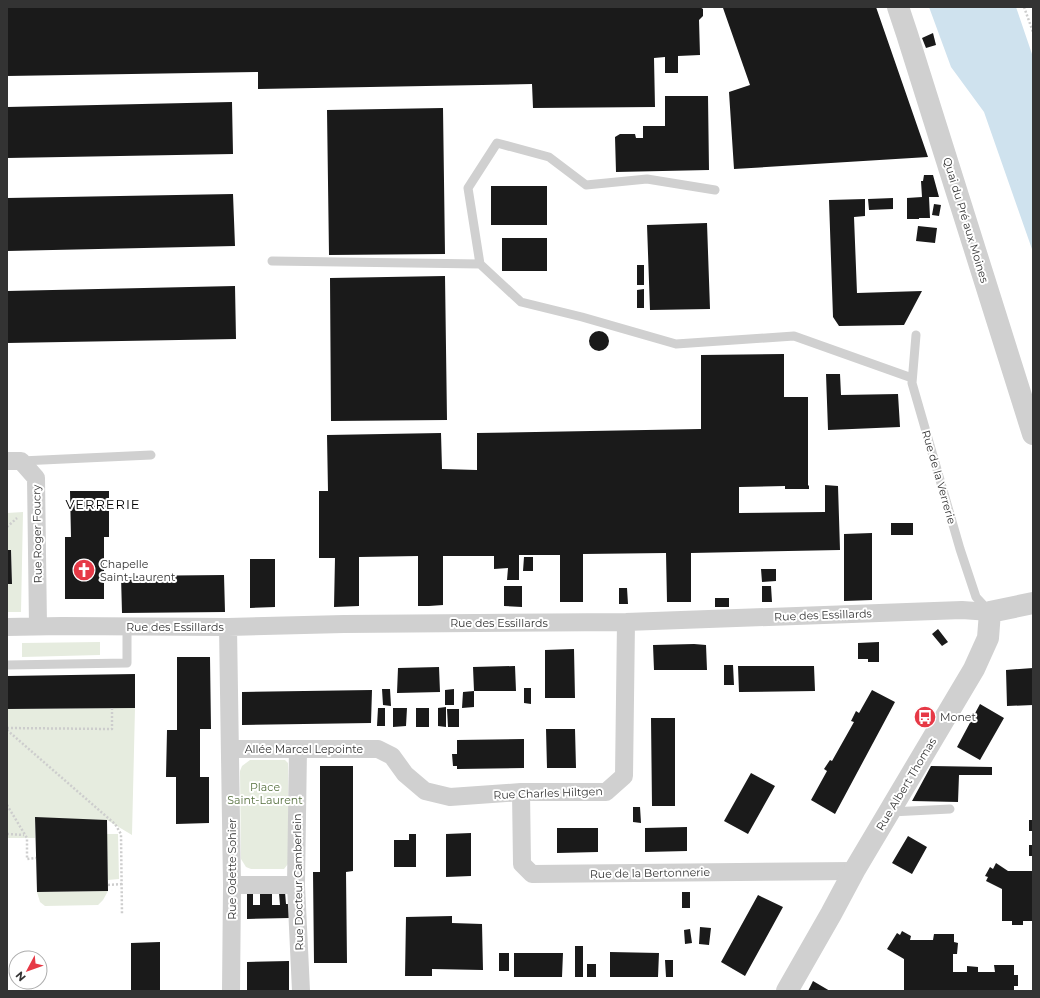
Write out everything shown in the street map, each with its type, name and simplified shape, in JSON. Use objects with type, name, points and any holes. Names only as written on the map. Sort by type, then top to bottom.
[{"type":"street","name":"Quai du Pré aux Moines","points":[[898,7],[1033,434]]},
{"type":"street","name":"Rue Roger Foucry","points":[[14,461],[36,478],[38,626]]},
{"type":"street","points":[[990,612],[1033,602]]},
{"type":"street","name":"Rue des Essillards","points":[[7,627],[228,627],[344,624],[626,622],[962,610],[990,612]]},
{"type":"street","name":"Rue Albert Thomas","points":[[787,991],[854,871],[974,669],[988,638],[990,612]]},
{"type":"street","name":"Rue Charles Hiltgen","points":[[378,749],[392,756],[405,774],[425,791],[450,797],[520,792],[606,792],[624,776],[626,622]]},
{"type":"street","name":"Rue Odette Sohier","points":[[228,627],[232,885],[231,991]]},
{"type":"street","name":"Allée Marcel Lepointe","points":[[230,749],[378,749]]},
{"type":"street","name":"Rue Docteur Camberlein","points":[[298,749],[296,885],[301,991]]},
{"type":"street","name":"Rue de la Bertonnerie","points":[[520,792],[522,864],[532,874],[854,871]]},
{"type":"street","points":[[232,885],[296,885]]},
{"type":"lane","points":[[715,190],[647,179],[586,185],[549,157],[497,143],[468,188],[480,264],[520,302],[582,317],[676,344],[794,336],[912,378]]},
{"type":"lane","points":[[272,261],[480,264]]},
{"type":"lane","name":"Rue de la Verrerie","points":[[916,335],[912,383],[960,549],[976,597],[990,612]]},
{"type":"lane","points":[[14,461],[151,455]]},
{"type":"lane","points":[[7,665],[127,663],[127,626]]},
{"type":"lane","points":[[890,812],[950,809]]},
{"type":"path","points":[[1024,7],[1033,32]]},
{"type":"path","points":[[7,729],[112,729],[112,708]]},
{"type":"path","points":[[7,729],[115,824],[121,834],[122,915]]},
{"type":"path","points":[[7,805],[27,838],[27,859],[36,858]]},
{"type":"path","points":[[7,834],[25,835]]},
{"type":"path","points":[[108,885],[122,884]]},
{"type":"green space","points":[[23,512],[21,612],[7,612],[7,584],[12,583],[11,550],[7,550],[7,513]]},
{"type":"green space","points":[[100,642],[100,655],[22,657],[22,643]]},
{"type":"green space","points":[[135,708],[132,835],[107,820],[35,819],[35,838],[7,838],[7,709]]},
{"type":"green space","name":"Place Saint-Laurent","points":[[250,760],[285,760],[288,763],[289,859],[288,864],[284,869],[251,869],[246,867],[241,859],[240,771],[242,766]]},
{"type":"green space","points":[[107,834],[118,834],[119,879],[108,880]]},
{"type":"green space","points":[[108,891],[98,905],[45,906],[40,902],[37,892]]},
{"type":"water","points":[[929,7],[1016,7],[1033,57],[1033,252],[984,112],[951,67]]},
{"type":"building","points":[[7,7],[700,7],[703,9],[703,16],[699,20],[700,55],[678,56],[678,73],[665,73],[665,57],[654,58],[655,107],[533,108],[532,84],[258,89],[258,72],[7,76]]},
{"type":"building","points":[[876,7],[928,157],[734,169],[729,92],[750,85],[723,8]]},
{"type":"building","points":[[933,33],[936,45],[926,48],[922,38]]},
{"type":"building","points":[[665,96],[708,96],[709,170],[616,172],[615,137],[620,134],[635,134],[636,138],[643,138],[643,126],[665,126]]},
{"type":"building","points":[[232,102],[233,154],[7,158],[7,107]]},
{"type":"building","points":[[443,108],[445,254],[329,255],[327,110]]},
{"type":"building","points":[[924,175],[933,175],[939,197],[929,197],[930,218],[907,219],[907,198],[922,197],[921,181],[923,181]]},
{"type":"building","points":[[491,186],[547,186],[547,225],[491,225]]},
{"type":"building","points":[[233,194],[235,246],[7,251],[7,198]]},
{"type":"building","points":[[893,198],[893,209],[869,210],[868,199]]},
{"type":"building","points":[[865,199],[865,216],[854,217],[857,293],[922,291],[904,325],[839,326],[833,317],[829,200]]},
{"type":"building","points":[[934,204],[941,205],[939,216],[932,215]]},
{"type":"building","points":[[707,223],[710,309],[650,310],[647,225]]},
{"type":"building","points":[[918,226],[937,228],[935,243],[916,241]]},
{"type":"building","points":[[502,238],[547,238],[547,271],[502,271]]},
{"type":"building","points":[[637,265],[644,265],[644,285],[637,285]]},
{"type":"building","points":[[445,276],[447,420],[331,421],[330,278]]},
{"type":"building","points":[[235,286],[236,339],[7,343],[7,291]]},
{"type":"building","points":[[644,289],[644,308],[637,308],[637,290]]},
{"type":"building","points":[[599,331],[606,334],[609,341],[606,348],[599,351],[592,348],[589,341],[592,334]]},
{"type":"building","points":[[784,354],[784,397],[808,397],[809,489],[785,489],[785,486],[739,487],[739,513],[825,512],[825,485],[838,486],[840,550],[691,553],[691,602],[667,602],[666,553],[583,554],[583,602],[560,602],[560,555],[519,555],[519,580],[507,580],[508,568],[494,569],[494,556],[443,556],[443,605],[429,606],[418,606],[418,556],[359,557],[359,606],[334,607],[335,558],[319,558],[319,491],[328,491],[327,435],[441,433],[442,469],[477,470],[477,433],[701,429],[701,355]]},
{"type":"building","points":[[826,374],[840,374],[841,395],[898,394],[900,427],[828,430]]},
{"type":"building","points":[[70,491],[109,491],[109,537],[104,537],[104,599],[65,599],[65,537],[71,537]]},
{"type":"building","points":[[891,523],[913,523],[913,535],[891,535]]},
{"type":"building","points":[[872,533],[872,600],[844,601],[844,534]]},
{"type":"building","points":[[7,550],[11,550],[12,584],[7,584]]},
{"type":"building","points":[[524,557],[533,557],[533,571],[523,571]]},
{"type":"building","points":[[250,559],[275,559],[275,607],[250,608]]},
{"type":"building","points":[[761,569],[776,569],[776,581],[762,582]]},
{"type":"building","points":[[224,575],[225,612],[122,613],[121,576]]},
{"type":"building","points":[[504,586],[522,586],[522,607],[504,606]]},
{"type":"building","points":[[762,586],[771,586],[772,602],[762,602]]},
{"type":"building","points":[[619,588],[627,588],[628,604],[619,604]]},
{"type":"building","points":[[715,598],[729,598],[729,607],[715,607]]},
{"type":"building","points":[[938,629],[948,642],[942,646],[932,634]]},
{"type":"building","points":[[879,642],[879,662],[868,662],[868,659],[858,659],[858,643]]},
{"type":"building","points":[[653,645],[706,645],[707,670],[654,670]]},
{"type":"building","points":[[574,649],[575,698],[545,698],[545,650]]},
{"type":"building","points":[[177,657],[210,657],[211,729],[200,729],[200,777],[209,777],[209,823],[176,824],[176,777],[166,777],[167,730],[177,730]]},
{"type":"building","points":[[724,665],[733,665],[734,685],[724,685]]},
{"type":"building","points":[[515,666],[516,691],[474,691],[473,667]]},
{"type":"building","points":[[738,666],[814,666],[815,691],[739,692]]},
{"type":"building","points":[[439,667],[440,692],[397,693],[398,668]]},
{"type":"building","points":[[1033,668],[1033,705],[1007,706],[1006,670]]},
{"type":"building","points":[[135,674],[135,708],[7,709],[7,676]]},
{"type":"building","points":[[524,688],[531,688],[531,704],[524,703]]},
{"type":"building","points":[[382,689],[390,689],[391,706],[383,705]]},
{"type":"building","points":[[454,689],[454,705],[445,705],[445,690]]},
{"type":"building","points":[[372,690],[371,723],[242,725],[242,692]]},
{"type":"building","points":[[872,690],[895,702],[835,814],[811,800],[827,771],[824,769],[830,760],[832,761],[854,722],[851,721],[856,711],[859,713]]},
{"type":"building","points":[[474,691],[474,707],[462,708],[463,692]]},
{"type":"building","points":[[980,704],[1004,718],[980,760],[957,747]]},
{"type":"building","points":[[446,707],[446,727],[438,726],[438,708]]},
{"type":"building","points":[[378,708],[385,708],[385,726],[377,726]]},
{"type":"building","points":[[393,708],[407,708],[406,726],[393,727]]},
{"type":"building","points":[[416,708],[429,708],[429,727],[416,727]]},
{"type":"building","points":[[447,709],[459,709],[459,727],[448,727]]},
{"type":"building","points":[[651,718],[675,718],[675,806],[652,806]]},
{"type":"building","points":[[546,729],[575,729],[576,768],[547,768]]},
{"type":"building","points":[[524,739],[524,768],[457,769],[457,766],[453,766],[452,754],[457,754],[457,740]]},
{"type":"building","points":[[320,766],[353,766],[353,871],[346,872],[347,963],[314,963],[313,872],[320,872]]},
{"type":"building","points":[[931,766],[992,767],[992,775],[959,775],[958,802],[912,801]]},
{"type":"building","points":[[751,773],[775,786],[748,834],[724,821]]},
{"type":"building","points":[[633,807],[640,807],[641,823],[633,822]]},
{"type":"building","points":[[35,817],[107,820],[108,891],[37,892]]},
{"type":"building","points":[[1029,820],[1033,820],[1033,831],[1029,831]]},
{"type":"building","points":[[687,827],[687,851],[645,852],[645,828]]},
{"type":"building","points":[[557,828],[598,828],[598,852],[557,853]]},
{"type":"building","points":[[471,833],[471,876],[446,877],[446,834]]},
{"type":"building","points":[[409,834],[416,834],[416,867],[394,867],[394,840],[409,840]]},
{"type":"building","points":[[908,836],[927,847],[912,874],[892,863]]},
{"type":"building","points":[[1029,845],[1033,845],[1033,856],[1029,856]]},
{"type":"building","points":[[996,863],[1008,871],[1033,871],[1033,921],[1023,921],[1023,925],[1012,925],[1012,921],[1002,921],[1002,889],[986,881],[988,877],[985,876],[990,867],[993,869]]},
{"type":"building","points":[[272,892],[272,905],[280,905],[279,893],[285,892],[286,904],[289,904],[289,918],[247,919],[247,893],[253,893],[253,905],[260,905],[260,893]]},
{"type":"building","points":[[682,892],[690,892],[690,908],[682,908]]},
{"type":"building","points":[[758,895],[783,907],[745,976],[721,962]]},
{"type":"building","points":[[452,916],[452,923],[482,924],[483,970],[432,969],[432,976],[405,976],[406,917]]},
{"type":"building","points":[[700,927],[711,928],[709,945],[699,944]]},
{"type":"building","points":[[690,929],[692,943],[685,944],[684,930]]},
{"type":"building","points":[[902,931],[911,936],[910,940],[933,940],[934,934],[954,934],[954,942],[958,943],[957,954],[953,954],[953,972],[967,972],[967,966],[978,967],[978,972],[995,972],[994,965],[1014,965],[1014,975],[1018,975],[1018,986],[1014,986],[1014,991],[904,990],[904,959],[887,949],[897,933],[900,935]]},
{"type":"building","points":[[160,942],[160,991],[131,991],[131,943]]},
{"type":"building","points":[[575,946],[583,946],[583,977],[575,977]]},
{"type":"building","points":[[610,952],[659,953],[658,977],[610,977]]},
{"type":"building","points":[[499,953],[509,953],[509,971],[499,971]]},
{"type":"building","points":[[514,953],[563,953],[562,977],[514,977]]},
{"type":"building","points":[[665,960],[673,960],[673,977],[666,977]]},
{"type":"building","points":[[289,961],[289,991],[247,991],[247,962]]},
{"type":"building","points":[[587,964],[596,964],[596,977],[587,977]]},
{"type":"building","points":[[813,981],[830,991],[808,991]]},
{"type":"place","name":"Chapelle Saint-Laurent","points":[[84,570]]},
{"type":"place","name":"Monet","points":[[925,717]]},
{"type":"district","name":"VERRERIE","points":[[103,504]]}]
